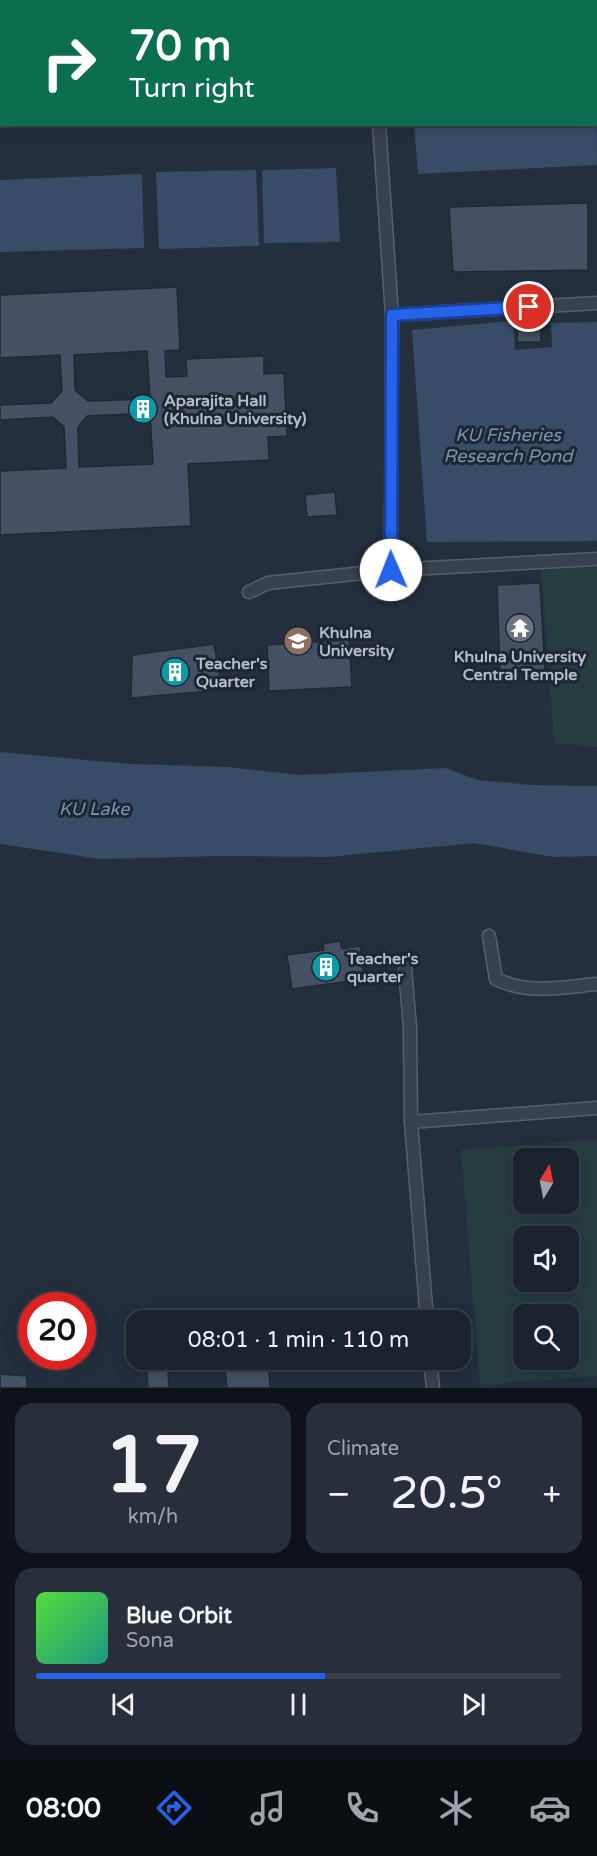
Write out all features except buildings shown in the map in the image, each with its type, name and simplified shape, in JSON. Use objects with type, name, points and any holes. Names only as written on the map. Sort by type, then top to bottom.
[{"type":"lane","points":[[379,126],[392,315],[391,570]]},
{"type":"lane","points":[[392,315],[597,303]]},
{"type":"lane","points":[[249,592],[268,583],[391,570],[597,560]]},
{"type":"lane","points":[[489,936],[496,979],[513,988],[535,990],[597,984]]},
{"type":"lane","points":[[405,969],[410,1027],[411,1122],[426,1310]]},
{"type":"lane","points":[[411,1122],[597,1108]]},
{"type":"lane","points":[[431,1370],[433,1388]]},
{"type":"green space","points":[[597,567],[597,747],[554,743],[541,570]]},
{"type":"green space","points":[[597,1139],[597,1376],[480,1385],[461,1150]]},
{"type":"water","points":[[414,126],[597,126],[597,165],[418,174]]},
{"type":"water","points":[[336,168],[340,242],[264,243],[262,170]]},
{"type":"water","points":[[256,170],[259,246],[159,249],[156,172]]},
{"type":"water","points":[[142,174],[144,248],[0,252],[0,180]]},
{"type":"water","name":"KU Fisheries Research Pond","points":[[513,321],[515,350],[552,347],[551,323],[597,322],[597,541],[427,542],[412,330]]},
{"type":"water","name":"KU Lake","points":[[0,752],[130,764],[228,767],[300,775],[445,768],[478,780],[531,785],[597,786],[597,856],[554,857],[474,843],[328,857],[221,856],[101,859],[0,844]]},
{"type":"place","name":"Aparajita Hall (Khulna University)","points":[[143,409]]},
{"type":"place","name":"Khulna University Central Temple","points":[[520,628]]},
{"type":"place","name":"Khulna University","points":[[298,641]]},
{"type":"place","name":"Teacher's Quarter","points":[[175,672]]},
{"type":"place","name":"Teacher's quarter","points":[[326,967]]},
{"type":"route","points":[[391,570],[392,315],[529,307]]}]
